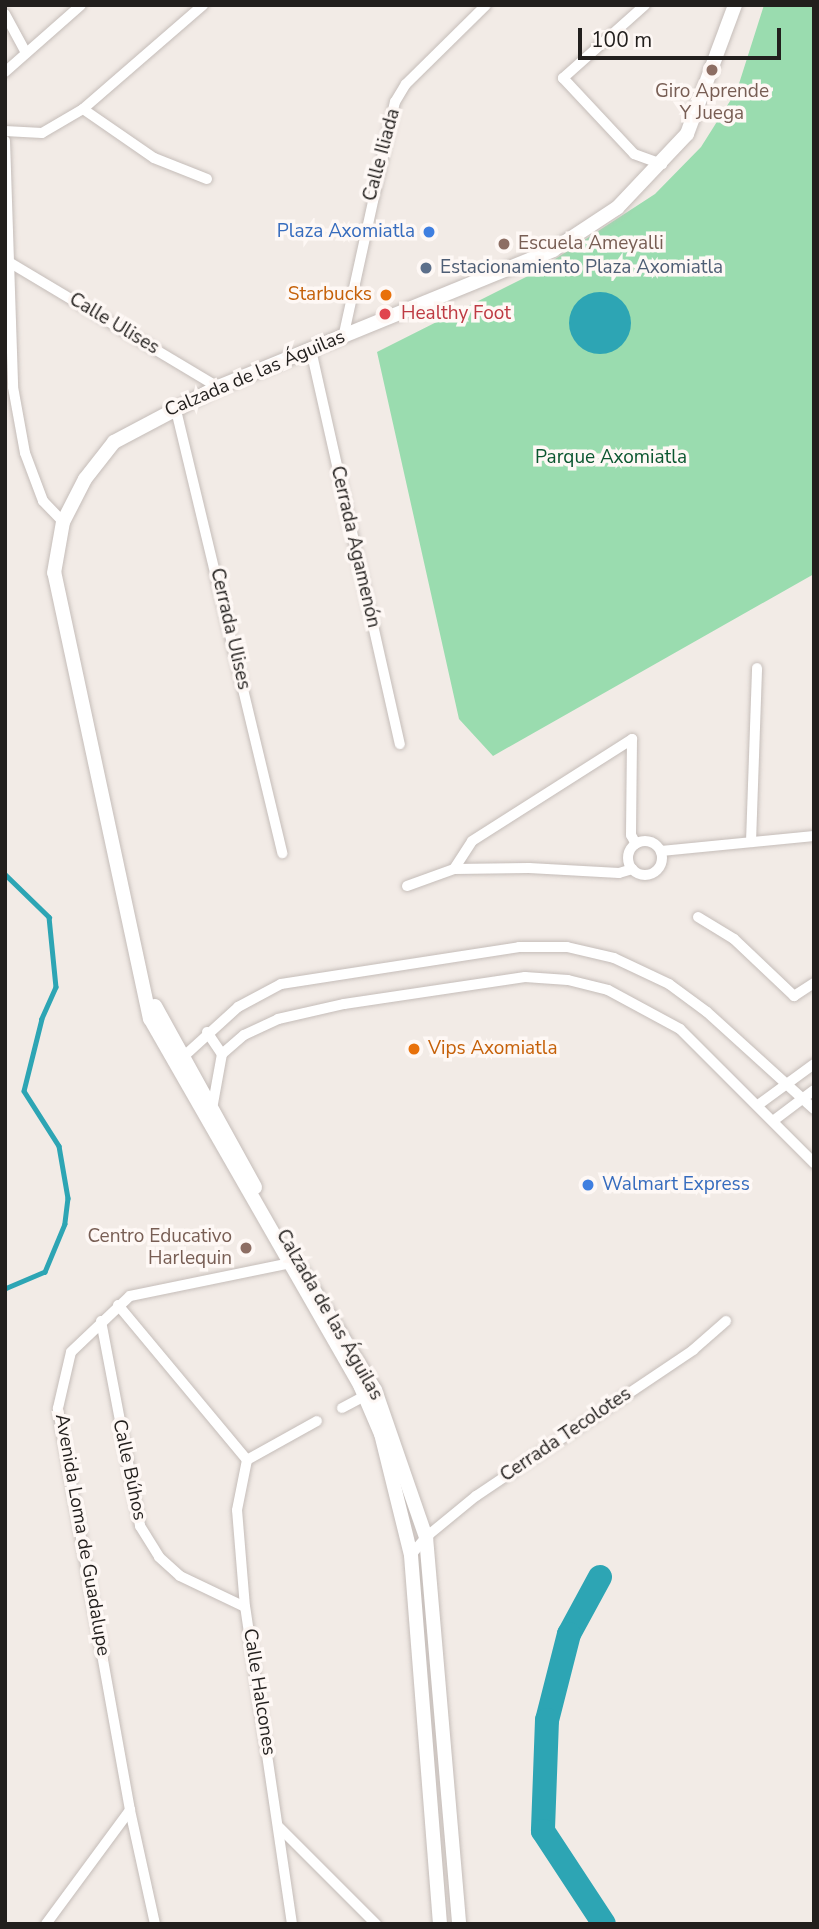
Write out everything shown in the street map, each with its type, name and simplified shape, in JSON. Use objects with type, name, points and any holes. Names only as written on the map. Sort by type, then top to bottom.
[{"type":"main road","name":"Calzada de las Águilas","points":[[459,1924],[426,1537],[404,1464],[370,1394],[173,1065],[150,1019],[145,982],[54,573],[63,522],[86,479],[114,442],[175,406],[553,250],[597,224],[662,164],[687,134],[735,5]]},
{"type":"main road","name":"Calzada de las Águilas","points":[[145,982],[182,1058],[293,1263]]},
{"type":"main road","name":"Calzada de las Águilas","points":[[370,1394],[411,1555],[440,1924]]},
{"type":"street","points":[[5,72],[81,5]]},
{"type":"street","points":[[5,131],[42,133],[83,109],[203,5]]},
{"type":"street","name":"Calle Iliada","points":[[343,338],[395,102],[406,84],[486,5]]},
{"type":"street","points":[[645,5],[562,78],[635,154],[662,164]]},
{"type":"street","points":[[5,14],[26,53]]},
{"type":"street","points":[[83,109],[154,158],[207,179]]},
{"type":"street","points":[[5,141],[13,387],[25,453],[43,502],[63,522]]},
{"type":"street","name":"Calle Ulises","points":[[9,262],[218,387]]},
{"type":"street","name":"Cerrada Agamenón","points":[[311,350],[400,744]]},
{"type":"street","name":"Cerrada Ulises","points":[[175,406],[282,853]]},
{"type":"street","points":[[751,842],[757,668]]},
{"type":"street","points":[[454,869],[472,841],[632,739],[631,835],[636,844]]},
{"type":"street","points":[[632,870],[628,856],[636,844],[647,841],[661,851],[814,836]]},
{"type":"street","points":[[408,886],[454,869],[529,867],[654,873],[660,867],[661,851]]},
{"type":"street","points":[[698,917],[734,939],[794,996],[814,983]]},
{"type":"street","points":[[182,1058],[207,1032],[238,1007],[281,985],[505,948],[567,947],[614,958],[669,984],[707,1012],[814,1109]]},
{"type":"street","points":[[212,1109],[222,1054],[244,1035],[278,1019],[344,1003],[525,977],[568,980],[608,990],[647,1007],[680,1029],[814,1163]]},
{"type":"street","points":[[207,1032],[222,1054]]},
{"type":"street","points":[[758,1105],[785,1082],[810,1066],[814,1078]]},
{"type":"street","points":[[773,1121],[814,1090]]},
{"type":"street","name":"Avenida Loma de Guadalupe","points":[[155,1924],[130,1810],[58,1408],[71,1352],[118,1305],[147,1289],[293,1263]]},
{"type":"street","points":[[118,1305],[247,1460],[317,1421]]},
{"type":"street","name":"Calle Búhos","points":[[101,1321],[140,1527],[159,1557],[180,1576],[245,1607]]},
{"type":"street","name":"Cerrada Tecolotes","points":[[411,1555],[426,1537],[476,1496],[693,1350],[726,1321]]},
{"type":"street","points":[[342,1408],[370,1394]]},
{"type":"street","name":"Calle Halcones","points":[[247,1460],[237,1510],[245,1607],[280,1828],[292,1924]]},
{"type":"street","points":[[46,1924],[130,1810]]},
{"type":"street","points":[[280,1828],[376,1924]]},
{"type":"green space","name":"Parque Axomiatla","points":[[764,5],[814,5],[814,574],[493,756],[459,719],[377,352],[532,274],[655,194],[701,147],[737,90]]},
{"type":"water","points":[[600,292],[622,301],[631,323],[622,345],[600,354],[578,345],[569,323],[578,301]]},
{"type":"waterway","points":[[5,874],[49,917],[56,987],[42,1019],[24,1091],[59,1146],[68,1198],[65,1224],[45,1272],[5,1289]]},
{"type":"waterway","points":[[600,1577],[569,1634],[547,1720],[543,1831],[604,1924]]},
{"type":"place","name":"Giro Aprende Y Juega","points":[[712,70]]},
{"type":"place","name":"Plaza Axomiatla","points":[[429,232]]},
{"type":"place","name":"Escuela Ameyalli","points":[[504,244]]},
{"type":"place","name":"Estacionamiento Plaza Axomiatla","points":[[426,268]]},
{"type":"place","name":"Starbucks","points":[[386,295]]},
{"type":"place","name":"Healthy Foot","points":[[385,314]]},
{"type":"place","name":"Vips Axomiatla","points":[[414,1049]]},
{"type":"place","name":"Walmart Express","points":[[588,1185]]},
{"type":"place","name":"Centro Educativo Harlequin","points":[[246,1248]]}]
